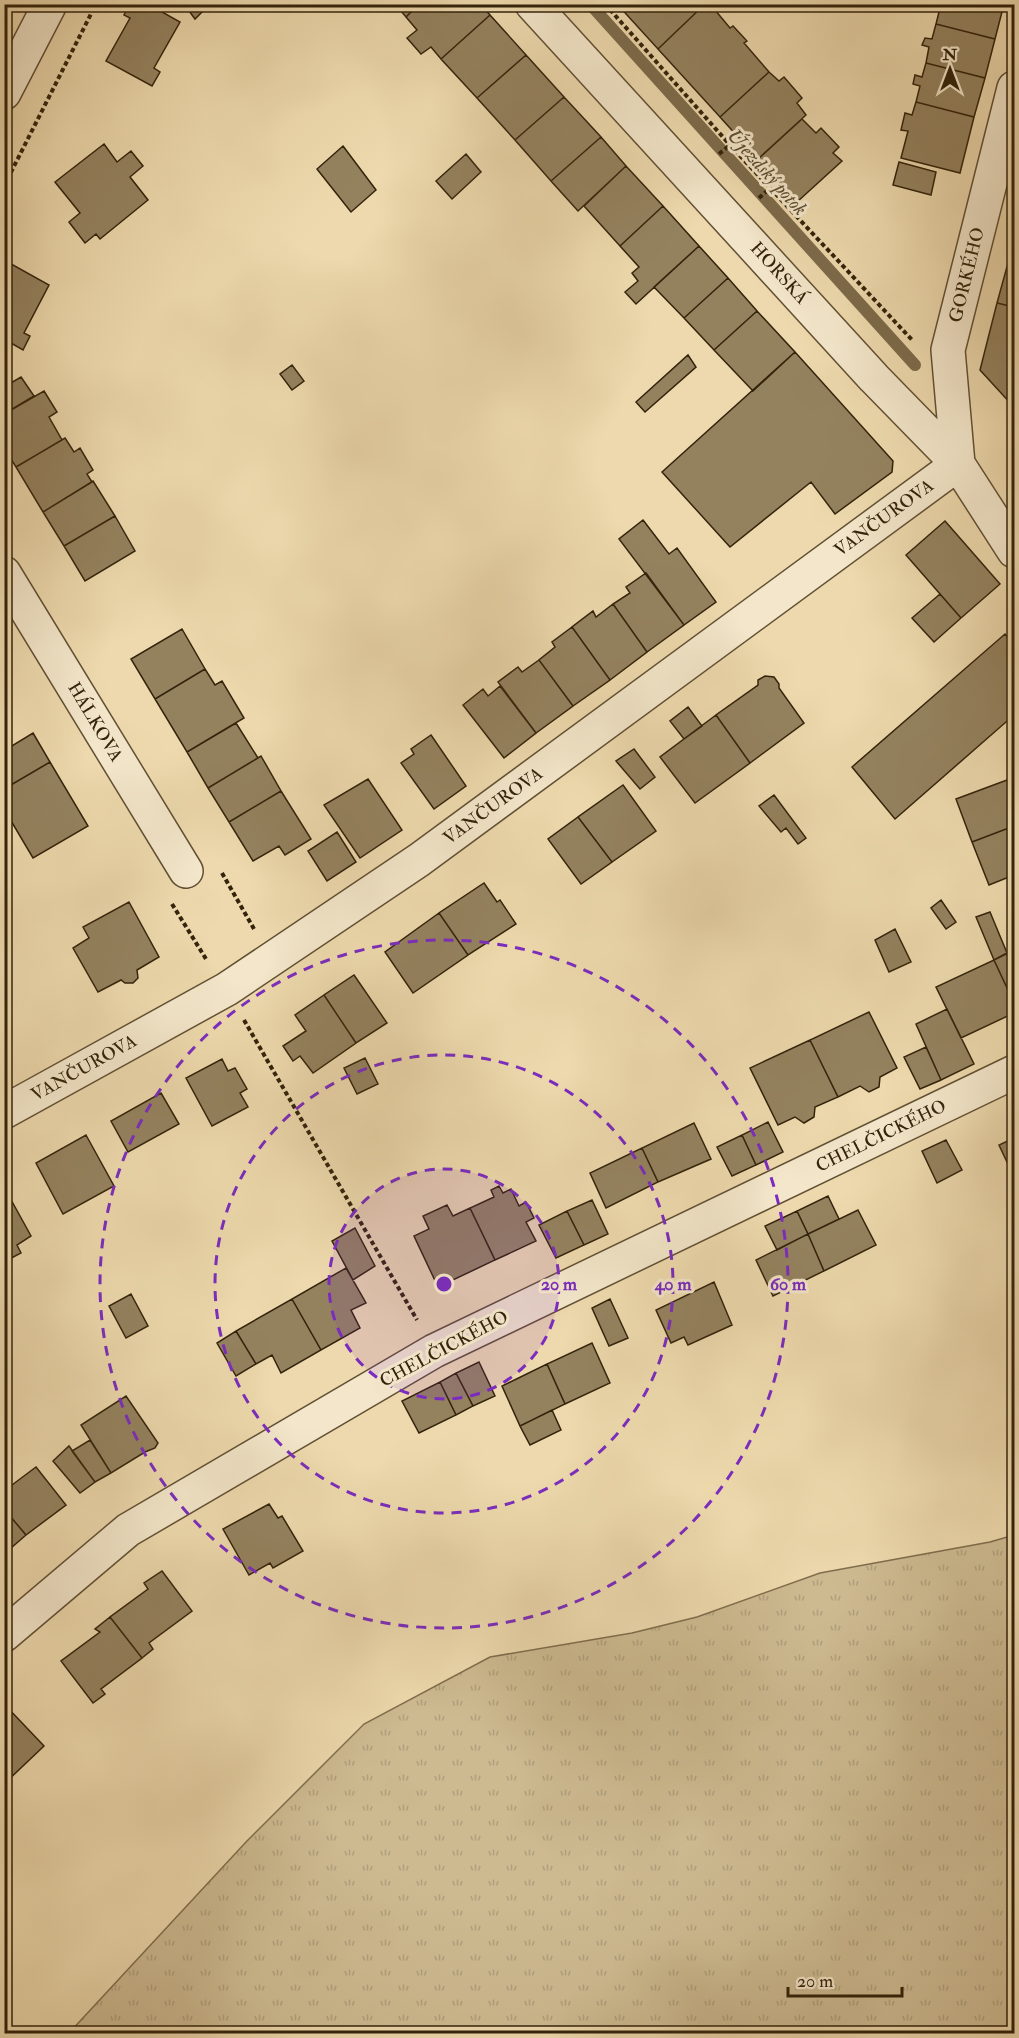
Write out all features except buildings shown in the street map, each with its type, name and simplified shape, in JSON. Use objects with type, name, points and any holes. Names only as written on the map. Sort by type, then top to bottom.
[{"type":"street","points":[[4,93],[50,4]]},
{"type":"street","name":"HORSKÁ","points":[[532,4],[874,378],[958,464],[1014,551]]},
{"type":"street","name":"GORKÉHO","points":[[958,464],[948,350],[1014,88]]},
{"type":"street","name":"VANČUROVA","points":[[4,1112],[227,988],[419,860],[958,464]]},
{"type":"street","name":"HÁLKOVA","points":[[4,573],[177,884]]},
{"type":"street","name":"CHELČICKÉHO","points":[[4,1635],[128,1530],[434,1351],[1014,1072]]},
{"type":"path","points":[[4,186],[96,4]]},
{"type":"path","points":[[606,4],[730,145],[920,348]]},
{"type":"path","points":[[220,870],[257,935]]},
{"type":"path","points":[[177,884],[211,968]]},
{"type":"path","name":"CHELČICKÉHO","points":[[240,1012],[418,1323]]},
{"type":"green space","points":[[1014,1535],[1014,2033],[69,2033],[246,1842],[364,1724],[490,1657],[632,1633],[697,1617],[820,1573],[990,1542]]},
{"type":"waterway","name":"Újezdský potok","points":[[590,4],[915,365]]}]
